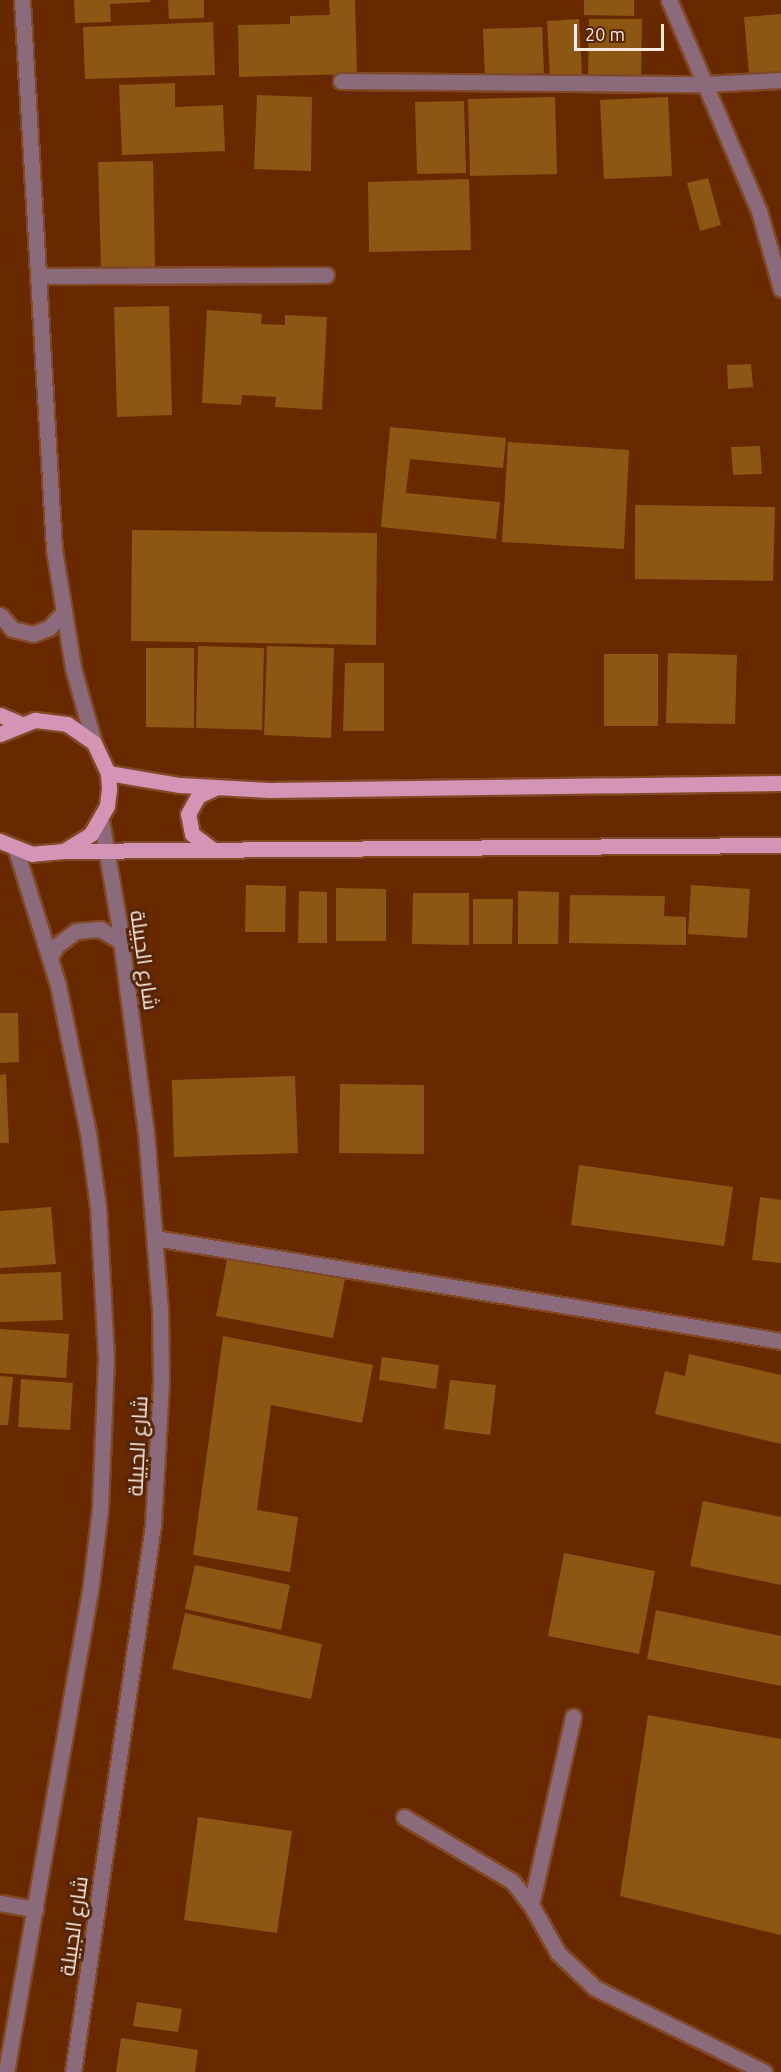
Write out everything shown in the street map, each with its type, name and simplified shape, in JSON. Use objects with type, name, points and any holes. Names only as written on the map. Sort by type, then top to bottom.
[{"type":"main road","points":[[0,715],[19,723]]},
{"type":"main road","points":[[0,734],[19,723],[51,720],[67,724],[94,743],[108,773],[107,806],[91,834],[64,851]]},
{"type":"main road","points":[[108,773],[216,788],[781,783]]},
{"type":"main road","points":[[215,850],[198,842],[188,824],[189,814],[198,796],[216,788]]},
{"type":"main road","points":[[0,841],[16,850],[48,855],[64,851],[781,845]]},
{"type":"street","points":[[22,0],[54,549],[73,668],[94,743]]},
{"type":"street","points":[[669,0],[759,211],[781,290]]},
{"type":"street","points":[[341,81],[704,84],[781,80]]},
{"type":"street","points":[[38,276],[326,276]]},
{"type":"street","points":[[0,615],[12,629],[33,634],[49,627],[63,613]]},
{"type":"street","name":"شارع الجبيلة","points":[[73,2072],[153,1525],[161,1381],[155,1238],[136,1040],[101,820]]},
{"type":"street","points":[[6,2072],[91,1584],[100,1509],[106,1358],[98,1208],[75,1058],[50,957],[16,850]]},
{"type":"street","points":[[50,957],[56,946],[76,931],[100,929],[122,942]]},
{"type":"street","points":[[155,1238],[781,1341]]},
{"type":"street","points":[[531,1905],[573,1717]]},
{"type":"street","points":[[404,1817],[500,1871],[531,1905],[558,1953],[595,1988],[764,2072]]},
{"type":"street","points":[[0,1903],[35,1909]]},
{"type":"building","points":[[74,0],[150,0],[150,2],[110,4],[111,22],[75,23]]},
{"type":"building","points":[[168,0],[204,0],[204,18],[169,19]]},
{"type":"building","points":[[329,0],[355,0],[357,74],[239,77],[238,25],[290,24],[290,16],[330,15]]},
{"type":"building","points":[[584,0],[634,0],[634,16],[584,15]]},
{"type":"building","points":[[781,14],[781,71],[749,74],[744,17]]},
{"type":"building","points":[[579,19],[582,75],[550,77],[547,21]]},
{"type":"building","points":[[589,19],[642,19],[641,78],[588,76]]},
{"type":"building","points":[[213,22],[215,75],[85,79],[83,27]]},
{"type":"building","points":[[542,27],[544,73],[485,76],[483,29]]},
{"type":"building","points":[[175,83],[175,107],[223,105],[225,151],[122,155],[119,85]]},
{"type":"building","points":[[257,95],[312,97],[311,171],[254,169]]},
{"type":"building","points":[[555,97],[557,174],[470,176],[468,99]]},
{"type":"building","points":[[668,97],[672,176],[604,179],[600,100]]},
{"type":"building","points":[[464,101],[466,173],[417,174],[415,102]]},
{"type":"building","points":[[153,161],[155,267],[101,268],[98,162]]},
{"type":"building","points":[[708,178],[721,225],[700,231],[687,183]]},
{"type":"building","points":[[469,179],[471,250],[369,252],[368,182]]},
{"type":"building","points":[[169,306],[172,415],[117,417],[114,307]]},
{"type":"building","points":[[207,310],[262,314],[261,324],[285,325],[285,315],[327,317],[322,410],[275,407],[276,397],[242,395],[241,405],[202,403]]},
{"type":"building","points":[[751,364],[753,387],[728,389],[727,365]]},
{"type":"building","points":[[390,427],[506,438],[503,468],[410,459],[406,493],[500,502],[496,539],[381,527]]},
{"type":"building","points":[[508,442],[629,450],[624,549],[502,542]]},
{"type":"building","points":[[760,446],[762,474],[733,475],[731,447]]},
{"type":"building","points":[[635,505],[775,507],[773,581],[635,579]]},
{"type":"building","points":[[132,530],[377,533],[376,645],[131,641]]},
{"type":"building","points":[[198,646],[264,648],[262,730],[196,728]]},
{"type":"building","points":[[267,646],[334,648],[331,738],[264,735]]},
{"type":"building","points":[[146,648],[194,648],[194,728],[146,727]]},
{"type":"building","points":[[668,653],[737,655],[735,724],[666,723]]},
{"type":"building","points":[[604,654],[658,654],[658,726],[604,726]]},
{"type":"building","points":[[345,663],[384,663],[384,731],[343,731]]},
{"type":"building","points":[[246,885],[286,886],[285,932],[245,932]]},
{"type":"building","points":[[691,885],[750,889],[747,938],[688,934]]},
{"type":"building","points":[[336,888],[386,889],[386,941],[336,941]]},
{"type":"building","points":[[299,891],[327,892],[327,943],[298,943]]},
{"type":"building","points":[[518,891],[559,892],[558,944],[518,944]]},
{"type":"building","points":[[413,893],[469,893],[469,945],[412,944]]},
{"type":"building","points":[[570,895],[665,896],[664,916],[686,917],[686,945],[569,943]]},
{"type":"building","points":[[473,899],[513,899],[512,944],[473,944]]},
{"type":"building","points":[[0,1013],[18,1013],[19,1062],[0,1063]]},
{"type":"building","points":[[6,1074],[9,1143],[0,1143],[0,1075]]},
{"type":"building","points":[[295,1076],[298,1153],[174,1157],[172,1080]]},
{"type":"building","points":[[340,1084],[424,1085],[424,1154],[339,1153]]},
{"type":"building","points":[[579,1165],[733,1187],[724,1246],[571,1225]]},
{"type":"building","points":[[760,1197],[781,1200],[781,1263],[752,1260]]},
{"type":"building","points":[[51,1207],[56,1264],[0,1268],[0,1211]]},
{"type":"building","points":[[228,1255],[345,1279],[333,1338],[216,1316]]},
{"type":"building","points":[[61,1272],[63,1320],[0,1322],[0,1274]]},
{"type":"building","points":[[0,1329],[69,1334],[66,1378],[0,1373]]},
{"type":"building","points":[[223,1336],[373,1365],[362,1423],[271,1405],[257,1510],[298,1517],[290,1572],[193,1555]]},
{"type":"building","points":[[689,1354],[781,1375],[781,1444],[655,1414],[665,1371],[685,1376]]},
{"type":"building","points":[[382,1357],[439,1365],[436,1389],[379,1380]]},
{"type":"building","points":[[0,1376],[13,1377],[8,1425],[0,1425]]},
{"type":"building","points":[[21,1379],[73,1383],[70,1430],[18,1427]]},
{"type":"building","points":[[450,1380],[496,1385],[490,1435],[444,1429]]},
{"type":"building","points":[[703,1501],[781,1517],[781,1585],[690,1566]]},
{"type":"building","points":[[564,1553],[655,1571],[639,1654],[548,1636]]},
{"type":"building","points":[[195,1565],[290,1585],[281,1630],[185,1609]]},
{"type":"building","points":[[656,1610],[781,1636],[781,1686],[647,1659]]},
{"type":"building","points":[[185,1613],[322,1644],[311,1699],[172,1669]]},
{"type":"building","points":[[648,1715],[781,1739],[781,1935],[620,1896]]},
{"type":"building","points":[[198,1817],[292,1831],[277,1933],[184,1920]]},
{"type":"building","points":[[137,2002],[182,2009],[178,2032],[133,2026]]},
{"type":"building","points":[[121,2038],[198,2050],[195,2072],[116,2072]]}]
